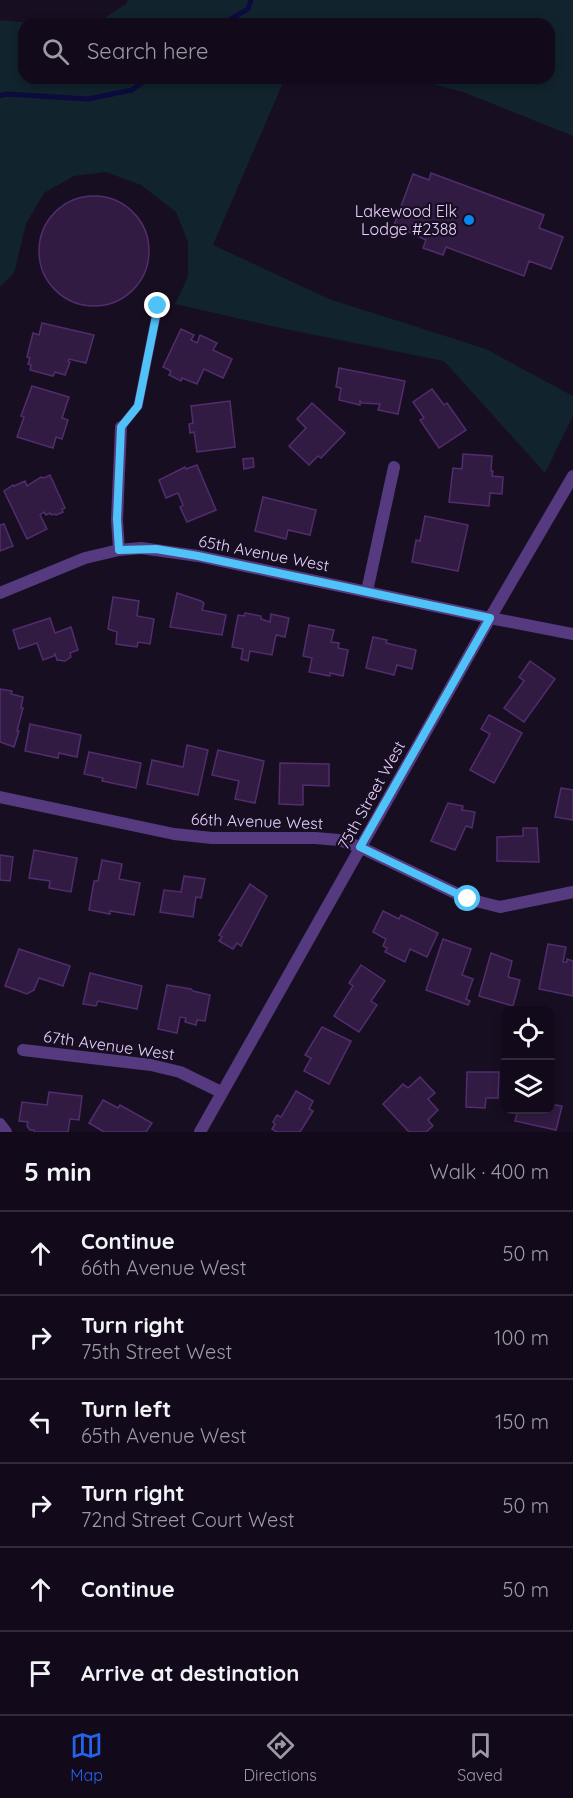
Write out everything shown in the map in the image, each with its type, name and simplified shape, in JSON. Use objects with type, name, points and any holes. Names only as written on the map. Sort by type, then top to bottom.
[{"type":"street","points":[[119,550],[117,510],[121,427]]},
{"type":"street","points":[[367,591],[394,467]]},
{"type":"street","name":"75th Street West","points":[[200,1132],[490,618],[573,477]]},
{"type":"street","name":"65th Avenue West","points":[[0,593],[85,558],[131,548],[169,551],[573,634]]},
{"type":"street","name":"66th Avenue West","points":[[0,797],[197,837],[339,840],[360,847],[468,899],[500,907],[573,892]]},
{"type":"street","name":"67th Avenue West","points":[[23,1050],[151,1065],[180,1072],[221,1092]]},
{"type":"street","points":[[0,1124],[6,1132]]},
{"type":"lane","points":[[121,427],[138,406],[158,306]]},
{"type":"shaded area","points":[[128,0],[573,0],[573,136],[463,92],[432,84],[555,84],[555,18],[104,18],[126,4]]},
{"type":"shaded area","points":[[0,20],[18,22],[18,84],[282,84],[213,245],[329,299],[486,349],[573,396],[573,416],[545,473],[444,361],[175,304],[188,277],[188,242],[176,212],[141,185],[106,172],[74,176],[44,193],[26,224],[14,273],[0,287]]},
{"type":"building","name":"Lakewood Elk Lodge #2388","points":[[431,173],[544,215],[539,228],[563,237],[551,269],[529,261],[524,276],[446,247],[443,255],[423,248],[426,240],[394,225],[413,174],[429,180]]},
{"type":"building","points":[[94,196],[115,200],[133,212],[145,230],[149,251],[145,272],[133,290],[115,302],[94,306],[73,302],[55,290],[43,272],[39,251],[43,230],[55,212],[73,200]]},
{"type":"building","points":[[42,323],[94,335],[86,363],[69,359],[65,375],[55,372],[53,376],[30,370],[31,365],[28,364],[30,358],[27,357],[33,333],[39,335]]},
{"type":"building","points":[[181,329],[194,335],[191,340],[197,343],[200,335],[217,343],[213,350],[232,359],[223,378],[204,369],[197,384],[182,378],[181,381],[169,375],[171,371],[163,367]]},
{"type":"building","points":[[339,368],[405,381],[398,414],[378,410],[380,404],[360,401],[360,405],[339,400],[341,388],[336,387]]},
{"type":"building","points":[[32,386],[69,397],[62,418],[68,420],[62,439],[56,437],[53,448],[17,437],[24,417],[21,416]]},
{"type":"building","points":[[432,389],[444,405],[447,403],[466,430],[439,448],[420,420],[424,418],[413,402]]},
{"type":"building","points":[[230,401],[235,447],[197,452],[194,432],[190,433],[189,424],[193,423],[191,406]]},
{"type":"building","points":[[312,403],[345,433],[321,458],[318,456],[309,465],[289,446],[306,428],[297,419]]},
{"type":"building","points":[[463,454],[492,456],[492,476],[503,477],[502,494],[490,493],[489,506],[449,502],[453,468],[462,469]]},
{"type":"building","points":[[253,458],[254,467],[244,469],[243,459]]},
{"type":"building","points":[[197,465],[216,510],[187,522],[180,507],[183,505],[178,493],[166,498],[159,480],[185,467],[186,469]]},
{"type":"building","points":[[50,475],[65,508],[62,509],[63,512],[56,515],[50,513],[46,515],[44,512],[40,515],[47,529],[27,539],[4,491],[25,481],[27,486],[41,477]]},
{"type":"building","points":[[263,497],[316,510],[310,535],[288,530],[286,539],[255,531]]},
{"type":"building","points":[[425,516],[468,525],[458,571],[412,562],[416,540],[420,541]]},
{"type":"building","points":[[4,524],[13,546],[0,551],[0,525]]},
{"type":"building","points":[[177,593],[204,603],[202,610],[226,615],[222,635],[170,627]]},
{"type":"building","points":[[113,597],[139,601],[137,616],[154,619],[150,644],[138,642],[137,647],[116,644],[117,632],[108,629]]},
{"type":"building","points":[[245,613],[261,616],[261,619],[270,622],[271,614],[289,618],[285,637],[276,635],[272,655],[250,651],[248,661],[241,659],[243,649],[232,647],[238,615],[244,616]]},
{"type":"building","points":[[50,618],[55,633],[71,627],[78,650],[70,653],[71,657],[65,661],[57,660],[55,654],[43,660],[37,643],[19,649],[13,630]]},
{"type":"building","points":[[309,625],[334,630],[331,642],[339,643],[338,648],[348,650],[343,676],[309,672],[312,658],[303,656]]},
{"type":"building","points":[[373,637],[387,640],[386,643],[416,650],[412,669],[397,665],[394,675],[366,668]]},
{"type":"building","points":[[530,661],[555,679],[524,722],[504,708],[524,681],[519,677]]},
{"type":"building","points":[[0,689],[12,691],[11,694],[23,697],[21,708],[23,708],[17,731],[19,731],[14,747],[0,742]]},
{"type":"building","points":[[489,715],[522,733],[494,783],[470,770],[490,734],[481,729]]},
{"type":"building","points":[[30,724],[81,735],[77,757],[59,753],[58,758],[25,751]]},
{"type":"building","points":[[187,745],[208,750],[198,795],[147,784],[152,760],[183,767]]},
{"type":"building","points":[[218,750],[264,761],[255,803],[235,799],[239,781],[212,775]]},
{"type":"building","points":[[89,752],[141,763],[136,788],[102,781],[103,778],[84,774]]},
{"type":"building","points":[[280,763],[329,764],[329,786],[303,785],[303,805],[279,804]]},
{"type":"building","points":[[561,788],[573,790],[573,820],[555,817]]},
{"type":"building","points":[[448,803],[463,806],[462,810],[475,812],[472,828],[466,826],[455,850],[431,841]]},
{"type":"building","points":[[523,828],[537,828],[539,862],[497,861],[497,837],[523,836]]},
{"type":"building","points":[[34,850],[77,858],[71,892],[49,888],[50,881],[29,878]]},
{"type":"building","points":[[0,855],[13,857],[10,881],[0,880]]},
{"type":"building","points":[[102,860],[122,864],[119,879],[140,883],[134,915],[89,910],[94,881],[98,881]]},
{"type":"building","points":[[184,876],[205,879],[201,898],[196,897],[193,917],[160,912],[164,890],[181,892]]},
{"type":"building","points":[[250,884],[267,896],[241,946],[237,943],[233,949],[219,941],[222,937],[219,935]]},
{"type":"building","points":[[383,911],[399,919],[401,915],[438,933],[427,957],[410,949],[405,962],[385,952],[387,948],[383,946],[386,939],[373,932]]},
{"type":"building","points":[[443,939],[471,949],[462,975],[473,979],[466,999],[470,1001],[468,1005],[426,990]]},
{"type":"building","points":[[548,944],[566,947],[563,962],[567,962],[567,959],[573,961],[573,996],[539,989]]},
{"type":"building","points":[[19,949],[70,966],[63,986],[39,978],[34,990],[27,994],[5,986]]},
{"type":"building","points":[[491,953],[512,961],[508,977],[520,980],[513,1006],[479,996]]},
{"type":"building","points":[[361,965],[385,981],[371,1001],[377,1005],[359,1032],[334,1016],[353,986],[349,983]]},
{"type":"building","points":[[90,973],[142,986],[137,1009],[98,1001],[96,1006],[83,1004]]},
{"type":"building","points":[[167,985],[210,995],[205,1021],[197,1020],[196,1025],[185,1022],[186,1018],[180,1017],[177,1033],[158,1029]]},
{"type":"building","points":[[322,1027],[351,1041],[329,1084],[304,1071],[311,1058],[305,1055]]},
{"type":"building","points":[[467,1072],[499,1072],[498,1098],[486,1098],[485,1108],[466,1107]]},
{"type":"building","points":[[420,1077],[435,1093],[428,1099],[438,1110],[428,1120],[433,1126],[426,1132],[409,1132],[383,1104],[403,1084],[408,1088]]},
{"type":"building","points":[[296,1091],[313,1101],[309,1109],[313,1111],[300,1132],[277,1132],[272,1129],[275,1124],[273,1122],[277,1115],[281,1117]]},
{"type":"building","points":[[49,1092],[82,1096],[79,1120],[70,1119],[68,1132],[34,1132],[27,1126],[28,1122],[19,1121],[22,1102],[47,1105]]},
{"type":"building","points":[[103,1100],[118,1108],[120,1105],[152,1123],[146,1132],[104,1132],[89,1123]]},
{"type":"building","points":[[555,1105],[562,1106],[556,1130],[515,1121],[517,1114],[555,1114]]},
{"type":"waterway","points":[[232,18],[248,9],[251,0]]},
{"type":"waterway","points":[[0,96],[6,94],[88,99],[132,90],[140,84]]},
{"type":"place","name":"Lakewood Elk Lodge #2388","points":[[469,220]]},
{"type":"route","points":[[158,306],[138,406],[121,427],[117,519],[119,550],[156,549],[198,556],[490,618],[360,847],[468,899]]}]
